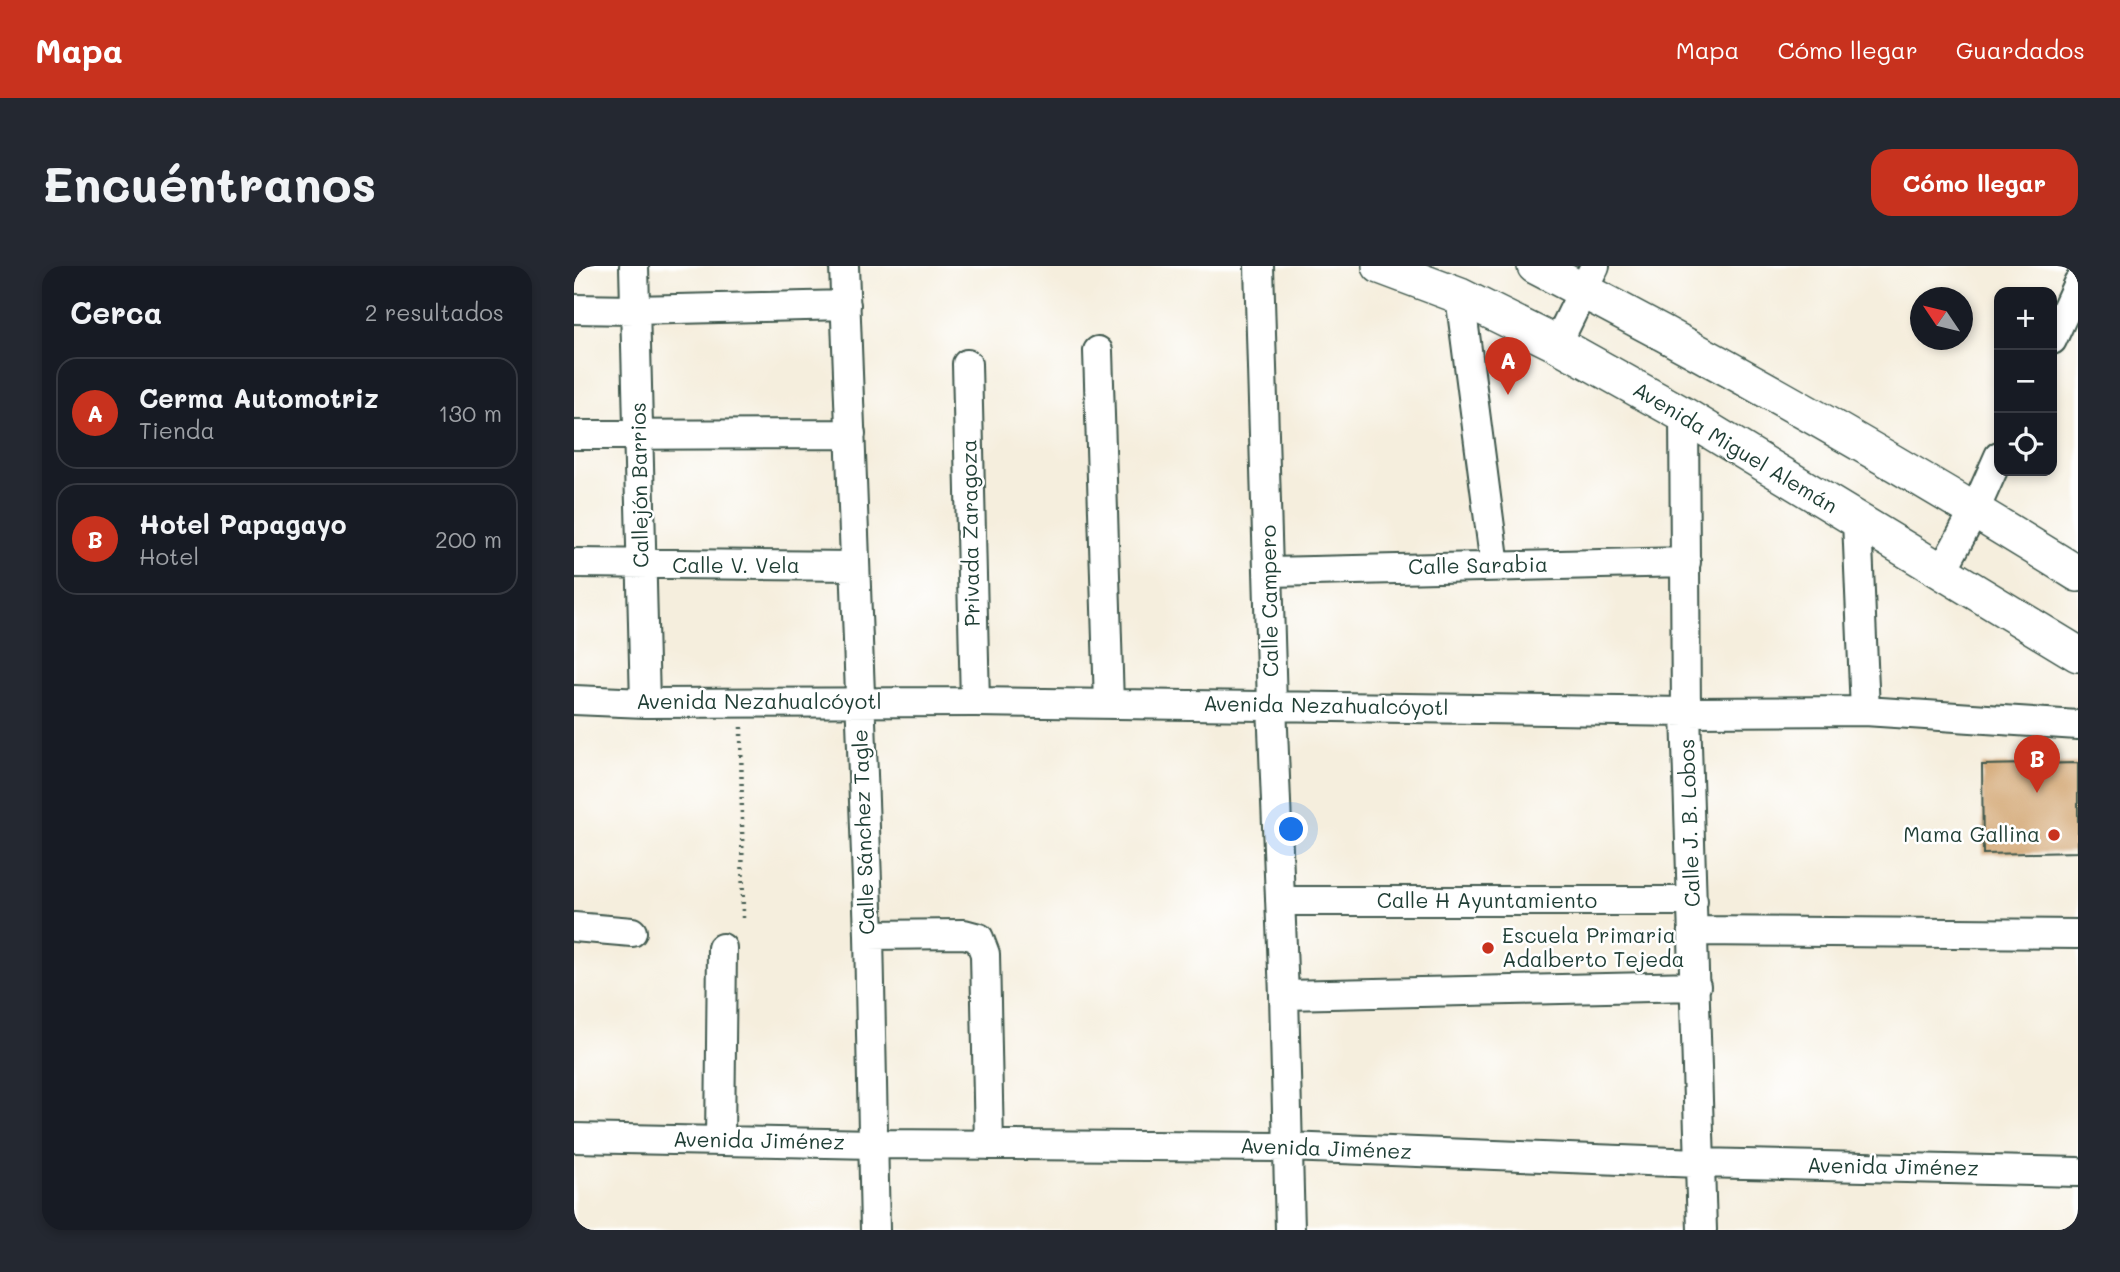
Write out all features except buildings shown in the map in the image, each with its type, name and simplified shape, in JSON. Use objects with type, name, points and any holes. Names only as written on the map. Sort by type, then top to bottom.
[{"type":"main road","name":"Avenida Miguel Alemán","points":[[1380,266],[1460,296],[1557,344],[1684,415],[2078,654]]},
{"type":"main road","points":[[1535,266],[1589,278],[1712,358],[1975,510],[2078,573]]},
{"type":"street","name":"Callejón Barrios","points":[[634,266],[645,703]]},
{"type":"street","name":"Calle Sánchez Tagle","points":[[844,266],[869,935],[875,1230]]},
{"type":"street","name":"Calle Campero","points":[[1259,266],[1290,1230]]},
{"type":"street","points":[[1557,344],[1589,278]]},
{"type":"street","points":[[2057,330],[2078,283]]},
{"type":"street","points":[[1460,296],[1495,566]]},
{"type":"street","points":[[574,309],[846,305]]},
{"type":"street","points":[[1098,351],[1109,704]]},
{"type":"street","name":"Privada Zaragoza","points":[[967,364],[975,702]]},
{"type":"street","name":"Calle J. B. Lobos","points":[[1684,415],[1686,712],[1702,1230]]},
{"type":"street","points":[[574,435],[851,434]]},
{"type":"street","points":[[1941,573],[1975,510],[1994,467]]},
{"type":"street","points":[[1857,521],[1865,711]]},
{"type":"street","name":"Calle Sarabia","points":[[1270,572],[1686,562]]},
{"type":"street","name":"Calle V. Vela","points":[[574,563],[855,566]]},
{"type":"street","name":"Avenida Nezahualcóyotl","points":[[574,700],[645,703],[1272,705],[1686,712],[1865,711],[2078,725]]},
{"type":"street","name":"Calle H Ayuntamiento","points":[[1280,901],[1693,901]]},
{"type":"street","points":[[574,927],[632,932]]},
{"type":"street","points":[[1694,931],[2078,934]]},
{"type":"street","points":[[869,935],[964,934],[979,938],[985,954],[989,1145]]},
{"type":"street","points":[[720,1141],[722,948]]},
{"type":"street","points":[[1284,995],[1696,986]]},
{"type":"street","name":"Avenida Jiménez","points":[[574,1138],[1287,1147],[1699,1163],[2078,1172]]},
{"type":"path","points":[[741,702],[743,920]]},
{"type":"place","name":"Cerma Automotriz","points":[[1508,395]]},
{"type":"place","name":"Hotel Papagayo","points":[[2037,793]]},
{"type":"place","name":"Mama Gallina","points":[[2054,835]]},
{"type":"place","name":"Escuela Primaria Adalberto Tejeda","points":[[1488,948]]}]
